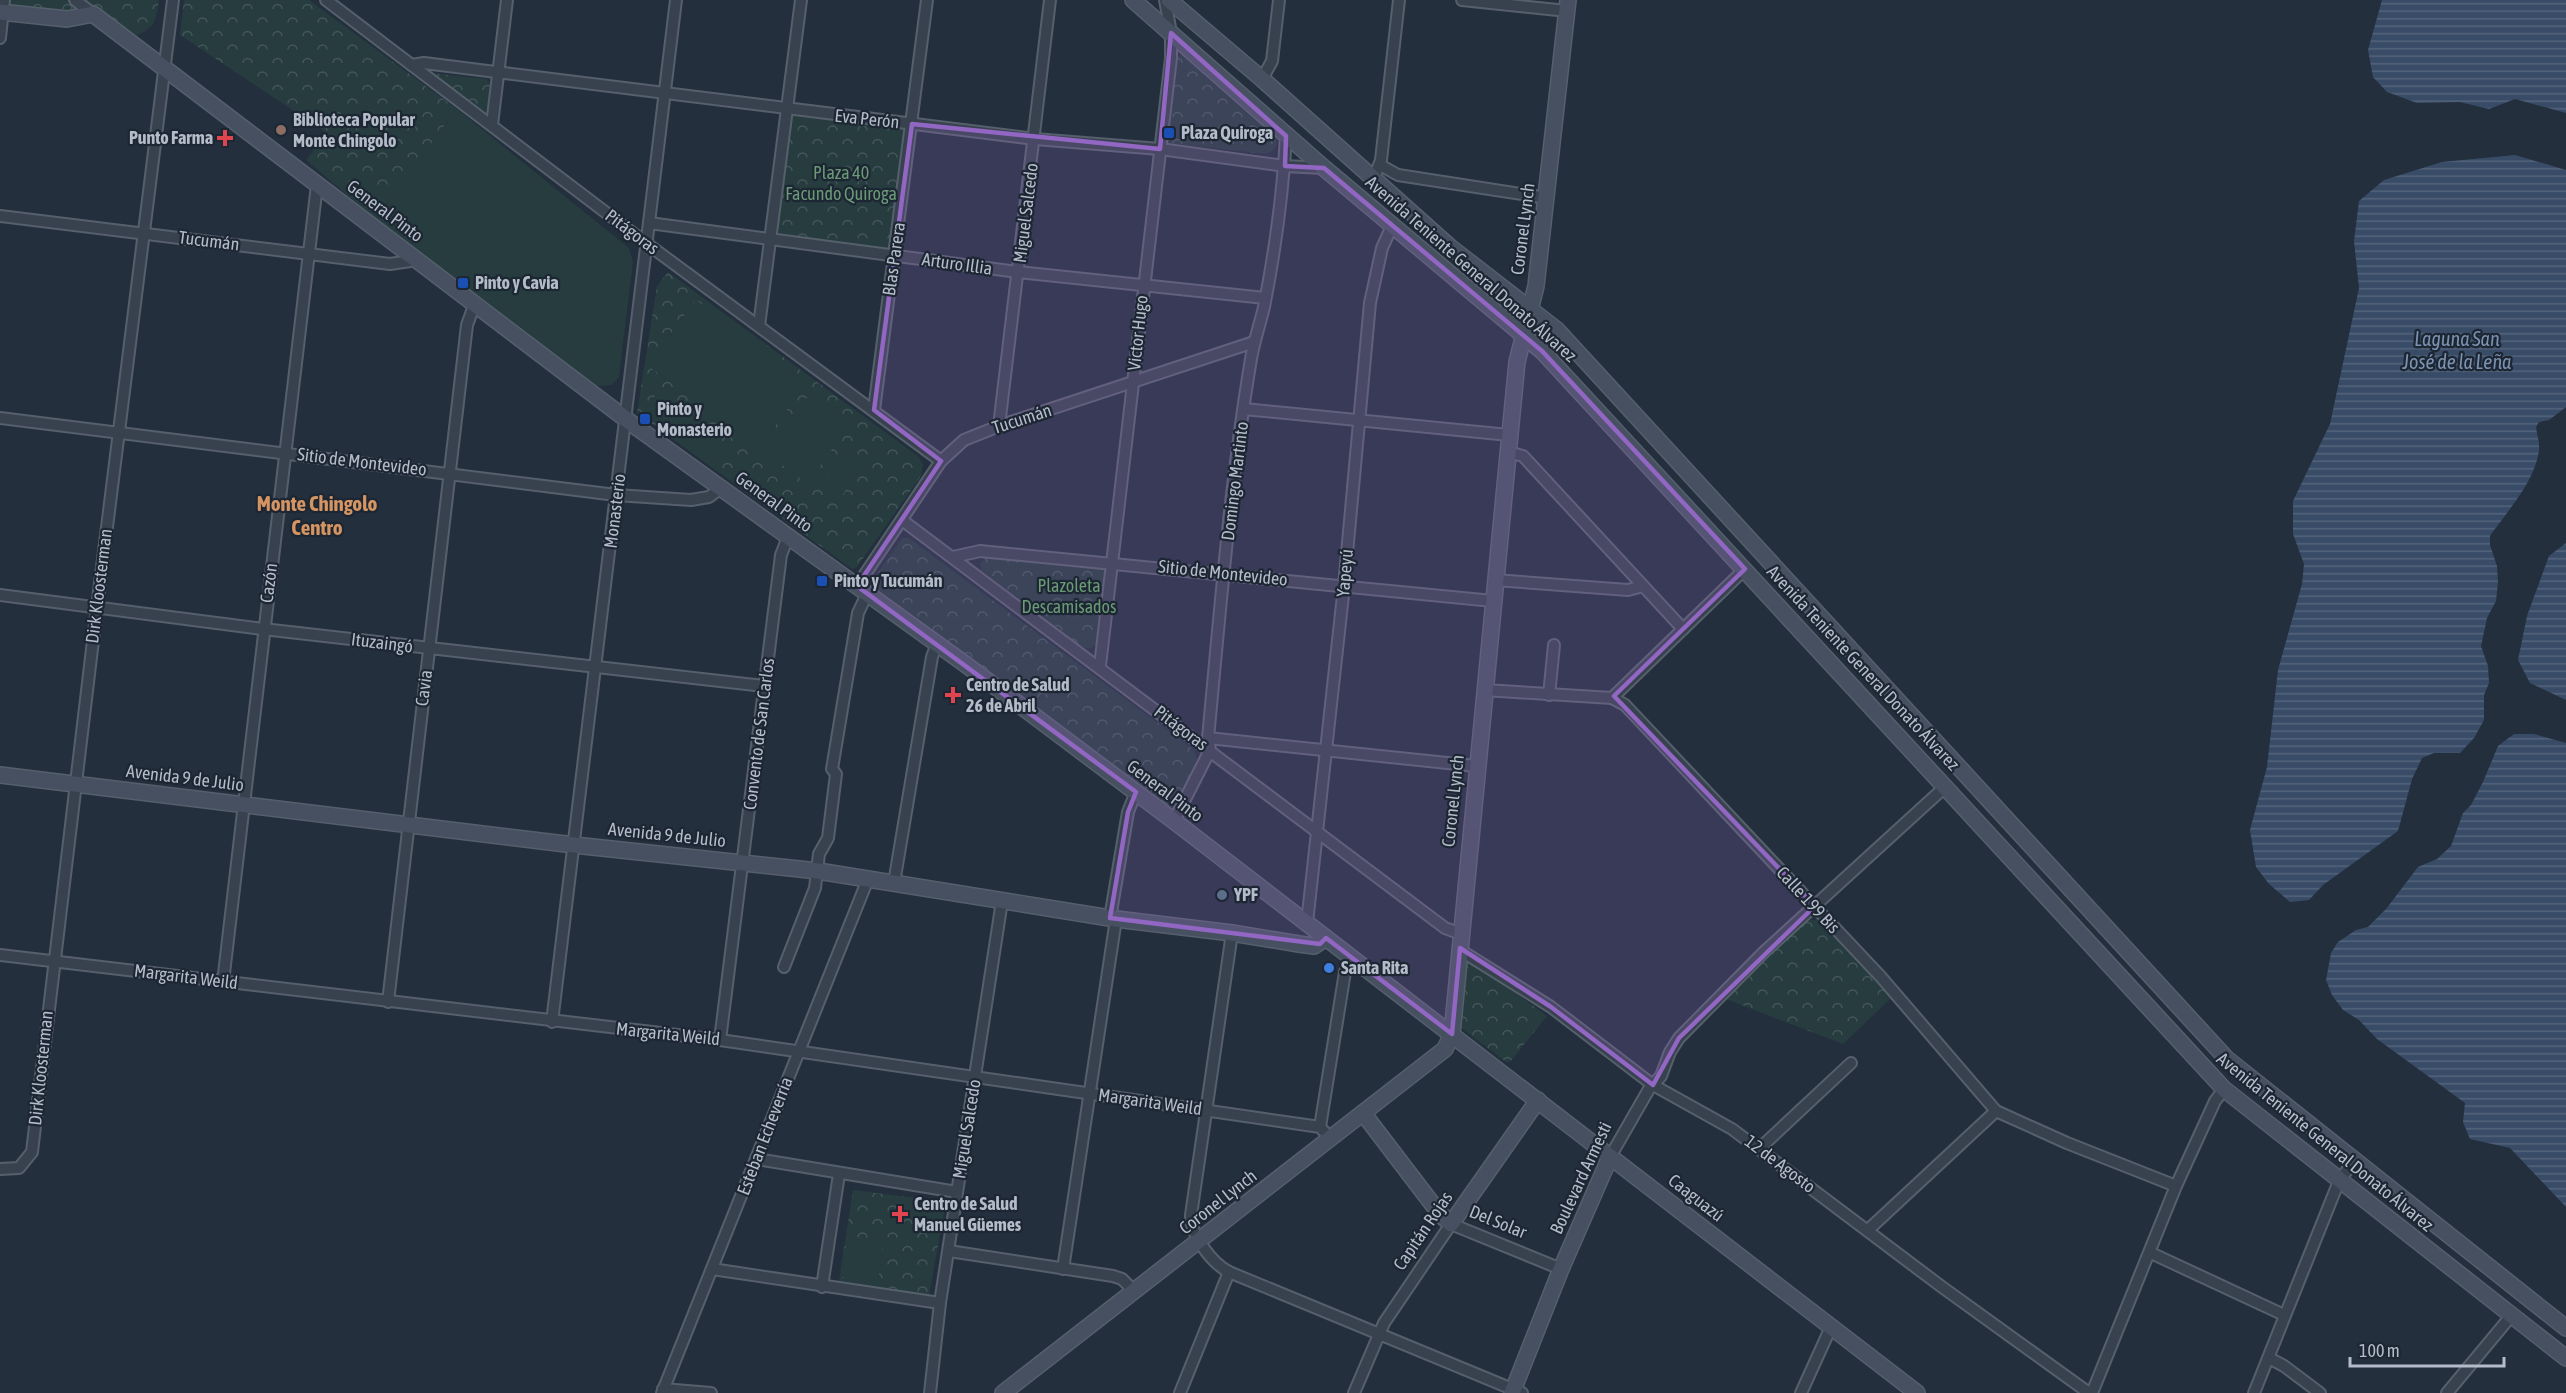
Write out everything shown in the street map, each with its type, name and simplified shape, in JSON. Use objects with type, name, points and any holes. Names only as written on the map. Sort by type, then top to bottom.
[{"type":"main road","name":"Avenida Teniente General Donato Álvarez","points":[[1133,0],[1286,136],[1524,335],[1558,368],[2224,1089],[2566,1358]]},
{"type":"main road","name":"Avenida Teniente General Donato Álvarez","points":[[1167,0],[1377,172],[1388,190],[1450,247],[1557,330],[2218,1050],[2566,1328]]},
{"type":"main road","name":"Coronel Lynch","points":[[1003,1393],[1200,1241],[1325,1132],[1363,1113],[1445,1049],[1452,1034],[1476,766],[1517,362],[1536,286],[1567,5]]},
{"type":"main road","points":[[2,8],[67,19],[93,14]]},
{"type":"main road","name":"General Pinto","points":[[93,14],[626,418],[938,644],[1136,792],[1452,1034]]},
{"type":"main road","name":"Avenida 9 de Julio","points":[[0,775],[574,846],[818,871],[1113,918],[1314,946],[1326,938]]},
{"type":"main road","name":"Caaguazú","points":[[1452,1034],[1917,1393]]},
{"type":"main road","name":"Capitán Rojas","points":[[1451,1224],[1538,1100]]},
{"type":"main road","name":"Del Solar","points":[[1363,1113],[1440,1214],[1451,1224]]},
{"type":"main road","name":"Boulevard Armesti","points":[[1516,1392],[1561,1269],[1610,1156]]},
{"type":"street","name":"General Pinto","points":[[75,0],[93,14]]},
{"type":"street","name":"Dirk Kloosterman","points":[[0,1168],[19,1168],[32,1152],[96,607],[173,0]]},
{"type":"street","points":[[492,125],[507,0]]},
{"type":"street","name":"Monasterio","points":[[552,1022],[597,667],[676,0]]},
{"type":"street","points":[[759,326],[801,0]]},
{"type":"street","name":"Blas Parera","points":[[874,410],[927,0]]},
{"type":"street","name":"Miguel Salcedo","points":[[999,426],[1050,0]]},
{"type":"street","name":"Victor Hugo","points":[[1100,666],[1160,148],[1171,33],[1167,0]]},
{"type":"street","points":[[1262,79],[1272,61],[1279,0]]},
{"type":"street","points":[[1399,0],[1377,172],[1547,198]]},
{"type":"street","points":[[1462,0],[1567,5]]},
{"type":"street","name":"Pitágoras","points":[[331,2],[646,243],[874,410],[941,462]]},
{"type":"street","points":[[0,38],[2,8]]},
{"type":"street","name":"Eva Perón","points":[[412,65],[424,63],[1035,139],[1160,148],[1285,166],[1324,168]]},
{"type":"street","name":"Domingo Martinto","points":[[1174,821],[1209,744],[1224,573],[1244,409],[1254,342],[1265,298],[1285,166],[1286,136]]},
{"type":"street","points":[[1388,190],[1398,175]]},
{"type":"street","name":"Cazón","points":[[223,981],[307,253],[317,185]]},
{"type":"street","name":"Tucumán","points":[[0,216],[390,264],[417,260]]},
{"type":"street","name":"Arturo Illia","points":[[649,223],[1018,272],[1265,298]]},
{"type":"street","name":"Yapeyú","points":[[1307,923],[1344,586],[1370,303],[1382,248],[1392,226]]},
{"type":"street","name":"Cavia","points":[[388,1002],[467,325],[474,303]]},
{"type":"street","name":"Tucumán","points":[[862,590],[902,520],[941,462],[964,440],[999,426],[1254,342]]},
{"type":"street","points":[[1244,409],[1509,435]]},
{"type":"street","name":"Sitio de Montevideo","points":[[0,418],[451,472],[616,495],[691,500],[709,497],[721,488]]},
{"type":"street","points":[[1508,452],[1522,456],[1683,629]]},
{"type":"street","name":"Pitágoras","points":[[902,520],[1209,744],[1445,928],[1461,934]]},
{"type":"street","name":"Convento de San Carlos","points":[[720,1040],[744,863],[780,555],[788,537]]},
{"type":"street","name":"Sitio de Montevideo","points":[[953,557],[980,551],[1113,562],[1493,601]]},
{"type":"street","points":[[1485,690],[1612,698],[1745,569]]},
{"type":"street","points":[[1495,580],[1628,590],[1643,586]]},
{"type":"street","points":[[784,967],[815,888],[819,854],[828,838],[836,774],[832,769],[862,590]]},
{"type":"street","name":"Ituzaingó","points":[[0,595],[263,629],[764,686]]},
{"type":"street","points":[[894,883],[932,657],[938,644]]},
{"type":"street","points":[[1549,695],[1554,645]]},
{"type":"street","name":"Calle 199 Bis","points":[[1612,698],[1625,705],[1815,906],[1914,1013],[1996,1111]]},
{"type":"street","points":[[1209,744],[1326,749],[1476,766]]},
{"type":"street","name":"Boulevard Armesti","points":[[1610,1156],[1653,1085],[1661,1076],[1673,1045],[1717,999],[1815,906],[1946,786]]},
{"type":"street","points":[[1063,1269],[1090,1094],[1128,812],[1136,792]]},
{"type":"street","name":"Esteban Echeverría","points":[[662,1391],[868,879]]},
{"type":"street","name":"Miguel Salcedo","points":[[930,1393],[940,1303],[1002,901]]},
{"type":"street","points":[[1232,933],[1191,1215],[1192,1227],[1200,1241],[1218,1265],[1229,1272],[1516,1392]]},
{"type":"street","name":"12 de Agosto","points":[[1460,950],[1551,1007],[1653,1085],[1732,1129],[1760,1148],[1942,1287],[2090,1393]]},
{"type":"street","name":"Margarita Weild","points":[[0,954],[798,1050],[1207,1111],[1325,1132]]},
{"type":"street","points":[[1325,1132],[1345,972],[1352,958]]},
{"type":"street","points":[[1760,1148],[1851,1063]]},
{"type":"street","points":[[2090,1393],[2151,1253],[2176,1186],[2215,1101],[2224,1089]]},
{"type":"street","points":[[1868,1230],[1996,1111],[2067,1143],[2176,1186]]},
{"type":"street","points":[[757,1159],[957,1192]]},
{"type":"street","points":[[2254,1393],[2339,1181],[2355,1160]]},
{"type":"street","points":[[822,1287],[839,1174]]},
{"type":"street","name":"Del Solar","points":[[1451,1224],[1561,1269]]},
{"type":"street","name":"Capitán Rojas","points":[[1354,1393],[1379,1333],[1451,1224]]},
{"type":"street","points":[[949,1251],[1113,1276],[1122,1279],[1134,1292]]},
{"type":"street","points":[[2151,1253],[2284,1315]]},
{"type":"street","points":[[712,1269],[940,1303]]},
{"type":"street","points":[[1179,1393],[1229,1272]]},
{"type":"street","points":[[2447,1393],[2511,1316]]},
{"type":"street","points":[[1802,1393],[1831,1328]]},
{"type":"street","points":[[2269,1358],[2284,1366],[2320,1393]]},
{"type":"street","points":[[662,1391],[711,1393]]},
{"type":"highlighted area","points":[[1171,33],[1286,136],[1285,166],[1324,168],[1542,351],[1745,569],[1614,696],[1815,906],[1679,1038],[1653,1085],[1551,1007],[1460,948],[1452,1034],[1326,938],[1320,944],[1110,918],[1128,812],[1136,792],[857,586],[941,461],[874,410],[912,124],[1160,149]]},
{"type":"green space","points":[[4,0],[75,0],[93,14],[3,12]]},
{"type":"green space","points":[[85,0],[159,0],[154,22],[147,30],[136,35]]},
{"type":"green space","points":[[184,0],[309,0],[457,109],[376,219],[306,160],[327,133],[180,35]]},
{"type":"green space","points":[[1183,54],[1277,136],[1273,150],[1265,154],[1168,143],[1176,57]]},
{"type":"green space","points":[[432,73],[486,79],[490,83],[487,113]]},
{"type":"green space","points":[[457,109],[629,248],[633,262],[619,377],[612,385],[597,386],[376,219]]},
{"type":"green space","name":"Plaza 40 Facundo Quiroga","points":[[786,109],[912,124],[895,255],[771,240]]},
{"type":"green space","points":[[668,272],[919,457],[923,464],[921,476],[857,567],[852,569],[637,413],[657,286]]},
{"type":"green space","points":[[696,300],[807,383],[758,448],[647,365]]},
{"type":"green space","points":[[812,391],[853,421],[807,483],[766,453]]},
{"type":"green space","points":[[658,392],[692,419],[677,438],[643,412]]},
{"type":"green space","points":[[694,420],[728,446],[713,466],[679,439]]},
{"type":"green space","points":[[843,457],[860,469],[841,497],[824,485]]},
{"type":"green space","points":[[902,538],[909,538],[1193,749],[1197,758],[1195,764],[1173,808],[874,590],[872,581]]},
{"type":"green space","name":"Plazoleta Descamisados","points":[[987,556],[1106,568],[1099,641],[1091,648],[1082,647],[981,570],[980,564]]},
{"type":"green space","points":[[1819,919],[1892,997],[1843,1044],[1723,998],[1807,921]]},
{"type":"green space","points":[[1471,961],[1547,1016],[1510,1062],[1506,1062],[1460,1027],[1467,962]]},
{"type":"green space","points":[[853,1190],[946,1202],[929,1295],[839,1281]]},
{"type":"green space","points":[[847,1239],[883,1244],[878,1281],[842,1277]]},
{"type":"water","points":[[2382,0],[2566,0],[2566,113],[2515,99],[2489,109],[2460,102],[2417,103],[2387,92],[2373,77],[2368,50]]},
{"type":"water","name":"Laguna San José de la Leña","points":[[2515,155],[2566,170],[2566,407],[2549,420],[2539,422],[2536,427],[2539,451],[2532,474],[2490,536],[2498,582],[2496,601],[2487,618],[2481,646],[2488,666],[2489,683],[2484,695],[2484,720],[2474,738],[2460,753],[2434,753],[2422,758],[2412,779],[2398,831],[2323,885],[2309,900],[2290,902],[2269,884],[2256,867],[2250,830],[2267,767],[2278,670],[2302,584],[2304,564],[2293,534],[2293,501],[2330,424],[2359,288],[2354,241],[2359,201],[2384,180],[2442,162]]},
{"type":"water","points":[[2566,543],[2566,700],[2530,683],[2518,660],[2527,616],[2549,556]]},
{"type":"water","points":[[2514,734],[2534,734],[2566,743],[2566,1207],[2510,1148],[2470,1139],[2463,1122],[2465,1103],[2377,1039],[2359,1020],[2343,1010],[2332,995],[2326,980],[2331,953],[2338,942],[2356,930],[2368,927],[2386,909],[2418,867],[2437,859],[2451,846],[2463,813],[2471,805],[2498,746]]},
{"type":"place","name":"Biblioteca Popular Monte Chingolo","points":[[281,130]]},
{"type":"place","name":"Plaza Quiroga","points":[[1169,133]]},
{"type":"place","name":"Punto Farma","points":[[225,138]]},
{"type":"place","name":"Pinto y Cavia","points":[[463,283]]},
{"type":"place","name":"Pinto y Monasterio","points":[[645,419]]},
{"type":"place","name":"Pinto y Tucumán","points":[[822,581]]},
{"type":"place","name":"Centro de Salud 26 de Abril","points":[[953,695]]},
{"type":"place","name":"YPF","points":[[1222,895]]},
{"type":"place","name":"Santa Rita","points":[[1329,968]]},
{"type":"place","name":"Centro de Salud Manuel Güemes","points":[[900,1214]]},
{"type":"district","name":"Monte Chingolo Centro","points":[[317,516]]}]
